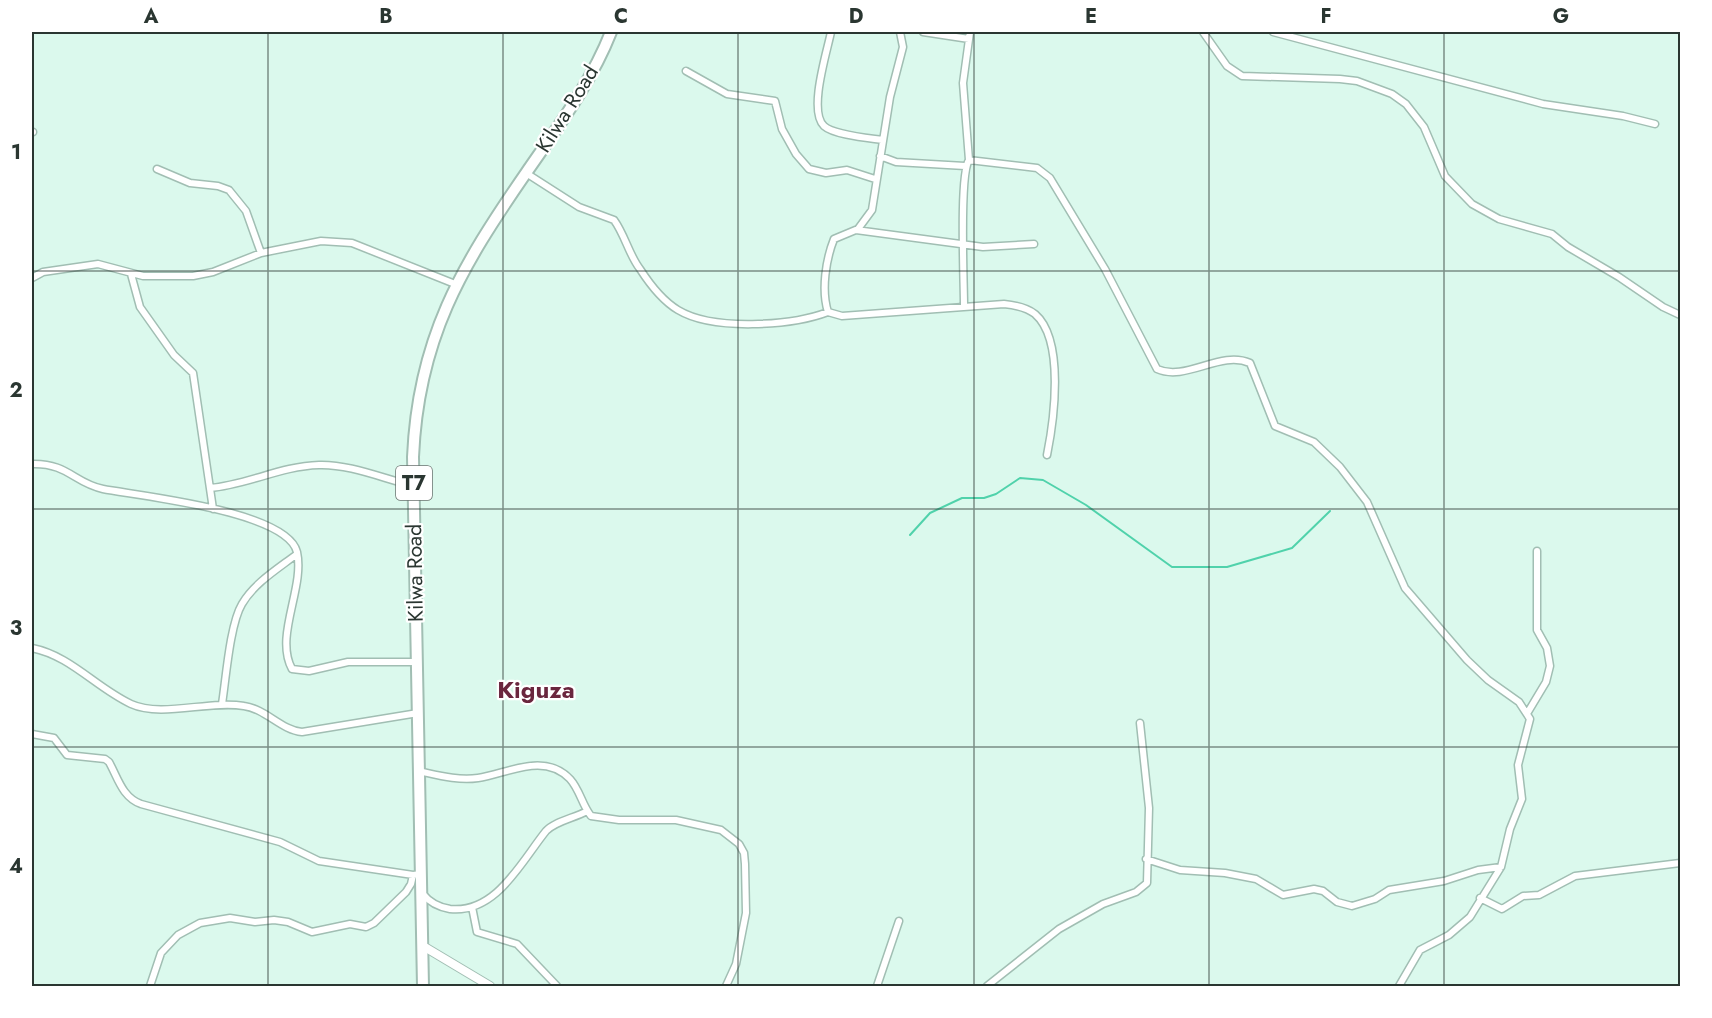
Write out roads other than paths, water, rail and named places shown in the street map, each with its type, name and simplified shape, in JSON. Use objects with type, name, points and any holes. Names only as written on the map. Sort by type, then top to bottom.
[{"type":"highway","name":"Kilwa Road","points":[[423,987],[422,893],[417,875],[418,713],[413,457],[417,400],[437,326],[455,284],[572,106],[611,32]]},
{"type":"street","points":[[831,32],[817,103],[820,120],[824,127],[832,131],[882,140]]},
{"type":"street","points":[[828,312],[825,302],[831,246],[834,239],[855,230],[866,221],[872,210],[882,140],[903,47],[900,32]]},
{"type":"street","points":[[923,32],[969,35],[963,83],[967,163],[964,305]]},
{"type":"street","points":[[1203,32],[1227,66],[1242,76],[1357,81],[1392,94],[1406,104],[1424,127],[1445,176],[1472,204],[1499,219],[1552,234],[1568,248],[1619,277],[1646,297],[1680,315]]},
{"type":"street","points":[[1273,32],[1543,104],[1623,116],[1655,124]]},
{"type":"street","points":[[686,71],[727,94],[776,101],[782,129],[796,154],[809,169],[826,173],[847,170],[875,179]]},
{"type":"street","points":[[880,156],[896,162],[967,163],[1037,168],[1050,178],[1105,269],[1157,369],[1175,372],[1236,359],[1250,363],[1275,426],[1314,442],[1340,467],[1367,502],[1389,548],[1394,567],[1412,597],[1471,664],[1519,702],[1528,712],[1530,724],[1518,765],[1522,799],[1510,829],[1501,867],[1470,917],[1456,931],[1428,944],[1416,954],[1399,987]]},
{"type":"street","points":[[157,169],[190,183],[218,186],[229,190],[237,197],[250,219],[261,253]]},
{"type":"street","points":[[526,173],[579,207],[614,220],[638,268],[665,299],[688,315],[724,321],[778,323],[806,320],[828,312],[842,316],[964,305],[1017,305],[1035,314],[1045,328],[1051,348],[1054,407],[1047,455]]},
{"type":"street","points":[[855,230],[983,247],[1034,244]]},
{"type":"street","points":[[32,278],[43,272],[98,264],[110,265],[131,274],[203,275],[261,253],[337,240],[352,243],[455,284]]},
{"type":"street","points":[[131,274],[140,307],[174,355],[193,373],[213,509]]},
{"type":"street","points":[[32,464],[60,467],[103,489],[213,509],[256,521],[277,531],[289,540],[297,554],[297,582],[291,611],[288,650],[292,669],[309,671],[348,662],[417,662]]},
{"type":"street","points":[[210,488],[248,483],[293,469],[320,465],[345,468],[414,486]]},
{"type":"street","points":[[1528,712],[1546,682],[1550,666],[1546,648],[1538,630],[1537,551]]},
{"type":"street","points":[[222,704],[236,616],[243,602],[256,588],[297,554]]},
{"type":"street","points":[[32,648],[69,662],[107,690],[144,708],[222,704],[255,708],[290,729],[302,732],[418,713]]},
{"type":"street","points":[[987,987],[1059,929],[1103,904],[1143,888],[1147,883],[1149,808],[1140,723]]},
{"type":"street","points":[[32,734],[50,736],[67,755],[102,758],[109,762],[123,790],[134,802],[271,839],[319,861],[417,875],[406,892],[374,923],[366,927],[350,924],[312,932],[288,922],[274,920],[255,922],[230,918],[200,923],[178,934],[161,953],[150,987]]},
{"type":"street","points":[[418,771],[455,778],[476,778],[519,767],[543,765],[562,773],[571,780],[587,812],[595,817],[676,820],[727,833],[739,844],[745,864],[746,913],[736,964],[726,987]]},
{"type":"street","points":[[422,893],[433,904],[444,908],[465,910],[472,907],[493,896],[553,826],[587,812]]},
{"type":"street","points":[[1146,859],[1180,870],[1225,873],[1256,879],[1283,895],[1307,888],[1323,891],[1337,902],[1352,906],[1375,899],[1389,890],[1444,881],[1478,870],[1501,867]]},
{"type":"street","points":[[1480,898],[1502,909],[1525,896],[1539,895],[1575,876],[1680,862]]},
{"type":"street","points":[[472,907],[477,932],[517,944],[557,987]]},
{"type":"street","points":[[877,987],[899,921]]},
{"type":"street","points":[[423,946],[490,987]]},
{"type":"waterway","points":[[910,535],[930,513],[962,498],[984,498],[996,494],[1020,478],[1043,480],[1086,505],[1172,567],[1227,567],[1292,548],[1330,511]]},
{"type":"district","name":"Kiguza","points":[[536,689]]}]
